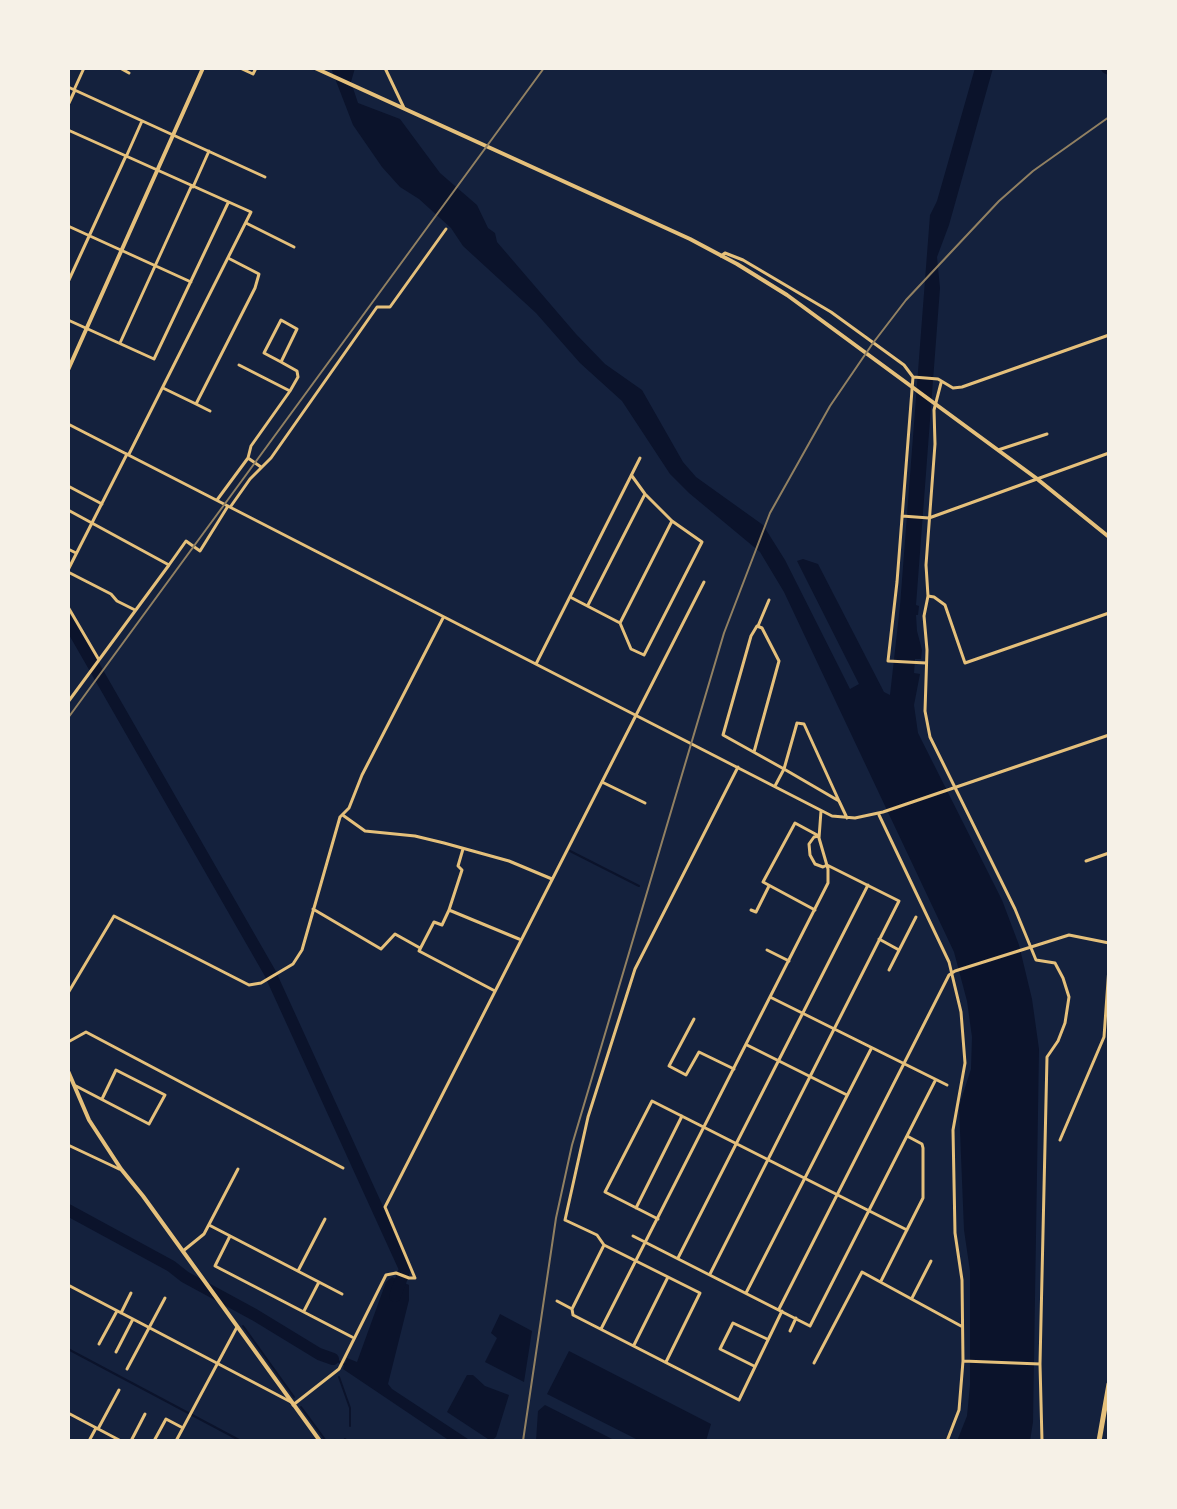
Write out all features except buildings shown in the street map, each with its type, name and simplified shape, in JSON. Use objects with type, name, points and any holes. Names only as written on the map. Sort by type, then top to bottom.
[{"type":"highway","points":[[1099,1441],[1109,1384]]},
{"type":"main road","points":[[68,370],[203,68]]},
{"type":"main road","points":[[315,68],[690,239],[721,256],[787,295],[1036,478],[1109,537]]},
{"type":"main road","points":[[68,1071],[89,1120],[121,1169],[320,1441]]},
{"type":"street","points":[[68,105],[84,68]]},
{"type":"street","points":[[120,68],[129,73]]},
{"type":"street","points":[[240,68],[253,74],[256,68]]},
{"type":"street","points":[[385,68],[405,109]]},
{"type":"street","points":[[68,87],[265,177]]},
{"type":"street","points":[[68,282],[142,121]]},
{"type":"street","points":[[68,130],[251,212],[230,259],[68,571],[135,610]]},
{"type":"street","points":[[120,343],[209,151]]},
{"type":"street","points":[[68,320],[154,359],[228,203]]},
{"type":"street","points":[[246,223],[294,247]]},
{"type":"street","points":[[68,226],[191,282]]},
{"type":"street","points":[[68,702],[186,541],[200,551],[229,507],[271,458],[377,307],[390,307],[446,229]]},
{"type":"street","points":[[721,256],[725,253],[743,260],[831,312],[904,365],[914,377],[940,381],[953,388],[1109,335]]},
{"type":"street","points":[[196,404],[255,288],[259,274],[230,259]]},
{"type":"street","points":[[217,500],[300,377],[297,371],[264,353],[281,320],[297,329],[281,362]]},
{"type":"street","points":[[239,365],[290,391]]},
{"type":"street","points":[[914,377],[888,661],[926,664]]},
{"type":"street","points":[[940,381],[934,410],[935,444],[926,565],[926,723],[954,788],[1015,909],[1036,960],[1055,963],[1069,997],[1065,1023],[1047,1057],[1038,1363],[1042,1441]]},
{"type":"street","points":[[163,388],[210,411]]},
{"type":"street","points":[[68,424],[821,811],[847,818],[881,813],[1109,735]]},
{"type":"street","points":[[998,450],[1047,434]]},
{"type":"street","points":[[902,516],[929,518],[1109,453]]},
{"type":"street","points":[[248,458],[261,467]]},
{"type":"street","points":[[536,664],[640,458]]},
{"type":"street","points":[[571,597],[620,623],[631,649],[644,655],[702,542],[672,521],[632,476]]},
{"type":"street","points":[[68,486],[102,504]]},
{"type":"street","points":[[588,606],[645,494]]},
{"type":"street","points":[[68,510],[169,565]]},
{"type":"street","points":[[620,623],[672,521]]},
{"type":"street","points":[[68,549],[76,553]]},
{"type":"street","points":[[68,1285],[293,1404],[339,1369],[386,1275],[396,1273],[415,1278],[385,1207],[704,582]]},
{"type":"street","points":[[928,596],[945,605],[965,663],[1109,613]]},
{"type":"street","points":[[769,600],[751,636],[723,735],[839,801]]},
{"type":"street","points":[[68,607],[98,660]]},
{"type":"street","points":[[68,993],[114,916],[245,984],[261,983],[287,969],[302,950],[340,817],[444,617]]},
{"type":"street","points":[[754,752],[779,661],[762,628],[757,626]]},
{"type":"street","points":[[775,786],[784,769],[797,723],[804,724],[847,818]]},
{"type":"street","points":[[666,1362],[700,1293],[604,1245],[597,1235],[565,1220],[588,1117],[635,969],[738,767]]},
{"type":"street","points":[[602,782],[645,803]]},
{"type":"street","points":[[601,1329],[828,883],[827,865],[819,836],[821,811]]},
{"type":"street","points":[[881,813],[954,972],[961,1012],[965,1052],[953,1130],[955,1233],[962,1280],[961,1326],[965,1361],[959,1410],[947,1441]]},
{"type":"street","points":[[343,815],[369,833],[415,836],[509,861],[552,879]]},
{"type":"street","points":[[815,910],[763,882],[795,823],[819,836]]},
{"type":"street","points":[[710,1274],[899,901],[827,865],[819,866],[810,855],[811,840],[819,836]]},
{"type":"street","points":[[420,948],[434,922],[442,925],[449,910],[462,870],[458,866],[463,849]]},
{"type":"street","points":[[1086,861],[1109,853]]},
{"type":"street","points":[[678,1258],[868,885]]},
{"type":"street","points":[[751,910],[756,912],[769,886]]},
{"type":"street","points":[[759,906],[765,910]]},
{"type":"street","points":[[313,909],[381,949],[395,934],[420,948],[419,951],[495,991]]},
{"type":"street","points":[[449,910],[521,940]]},
{"type":"street","points":[[889,970],[916,917]]},
{"type":"street","points":[[604,1245],[572,1309],[573,1315],[739,1400],[837,1195],[954,972],[1069,935],[1109,943]]},
{"type":"street","points":[[879,939],[899,950]]},
{"type":"street","points":[[767,950],[789,961]]},
{"type":"street","points":[[1060,1140],[1104,1037],[1109,967]]},
{"type":"street","points":[[770,997],[947,1085]]},
{"type":"street","points":[[694,1019],[669,1066],[686,1075],[699,1052],[734,1069]]},
{"type":"street","points":[[68,1042],[86,1032],[343,1168]]},
{"type":"street","points":[[746,1044],[847,1095]]},
{"type":"street","points":[[746,1293],[871,1049]]},
{"type":"street","points":[[73,1084],[149,1124],[165,1095],[116,1070],[102,1099]]},
{"type":"street","points":[[633,1236],[810,1326],[935,1081]]},
{"type":"street","points":[[658,1219],[605,1192],[652,1101],[907,1230]]},
{"type":"street","points":[[636,1208],[682,1116]]},
{"type":"street","points":[[881,1281],[923,1198],[922,1144],[907,1136]]},
{"type":"street","points":[[68,1145],[121,1169]]},
{"type":"street","points":[[182,1251],[204,1234],[238,1169]]},
{"type":"street","points":[[298,1271],[325,1219]]},
{"type":"street","points":[[209,1225],[342,1294]]},
{"type":"street","points":[[230,1236],[215,1266],[354,1338]]},
{"type":"street","points":[[912,1298],[931,1261]]},
{"type":"street","points":[[814,1363],[862,1272],[961,1326]]},
{"type":"street","points":[[633,1346],[668,1277]]},
{"type":"street","points":[[304,1312],[319,1282]]},
{"type":"street","points":[[99,1344],[131,1293]]},
{"type":"street","points":[[127,1369],[165,1298]]},
{"type":"street","points":[[557,1301],[572,1309]]},
{"type":"street","points":[[790,1331],[796,1318]]},
{"type":"street","points":[[116,1352],[133,1319]]},
{"type":"street","points":[[754,1366],[720,1349],[733,1323],[767,1339]]},
{"type":"street","points":[[176,1441],[237,1327]]},
{"type":"street","points":[[965,1361],[1038,1363]]},
{"type":"street","points":[[89,1441],[119,1390]]},
{"type":"street","points":[[68,1413],[111,1439],[121,1441]]},
{"type":"street","points":[[131,1441],[145,1414]]},
{"type":"street","points":[[154,1441],[166,1419],[183,1428]]},
{"type":"water","points":[[331,68],[355,68],[351,82],[358,103],[400,119],[440,173],[477,205],[488,228],[495,233],[497,242],[576,334],[605,364],[642,390],[683,462],[696,477],[763,525],[785,560],[850,689],[859,684],[797,561],[803,559],[818,564],[884,692],[890,695],[900,606],[930,215],[937,201],[975,68],[993,68],[949,225],[937,257],[940,288],[916,605],[919,606],[917,631],[922,650],[921,659],[915,659],[914,673],[920,674],[914,705],[918,733],[1002,900],[1019,945],[1032,999],[1039,1049],[1033,1422],[1030,1441],[957,1441],[967,1416],[970,1385],[970,1271],[964,1230],[959,1106],[971,1069],[972,1037],[967,1001],[954,952],[784,592],[760,552],[670,474],[622,401],[580,363],[536,313],[463,246],[451,228],[419,199],[400,187],[382,167],[353,125]]},
{"type":"water","points":[[392,1277],[409,1285],[409,1300],[388,1384],[471,1441],[450,1441],[343,1369],[347,1358],[357,1362],[386,1282]]},
{"type":"water","points":[[500,1314],[532,1331],[524,1382],[485,1362],[497,1338],[491,1333]]},
{"type":"water","points":[[569,1351],[711,1424],[706,1441],[640,1441],[547,1394]]},
{"type":"water","points":[[467,1375],[473,1375],[485,1386],[509,1395],[496,1437],[491,1441],[447,1412]]},
{"type":"water","points":[[545,1405],[616,1441],[536,1441],[538,1411]]},
{"type":"waterway","points":[[68,621],[270,973],[405,1269],[395,1296]]},
{"type":"waterway","points":[[570,851],[639,886]]},
{"type":"waterway","points":[[68,1210],[171,1266],[319,1354],[333,1359]]},
{"type":"waterway","points":[[243,1326],[294,1397]]},
{"type":"waterway","points":[[68,1349],[241,1441]]},
{"type":"waterway","points":[[333,1359],[346,1365]]},
{"type":"waterway","points":[[339,1377],[350,1408],[350,1426]]},
{"type":"waterway","points":[[301,1407],[326,1441]]},
{"type":"waterway","points":[[343,1441],[348,1441]]},
{"type":"railway","points":[[68,718],[544,68]]},
{"type":"railway","points":[[523,1441],[556,1218],[572,1145],[724,633],[770,513],[830,406],[906,300],[999,201],[1033,171],[1109,117]]}]
